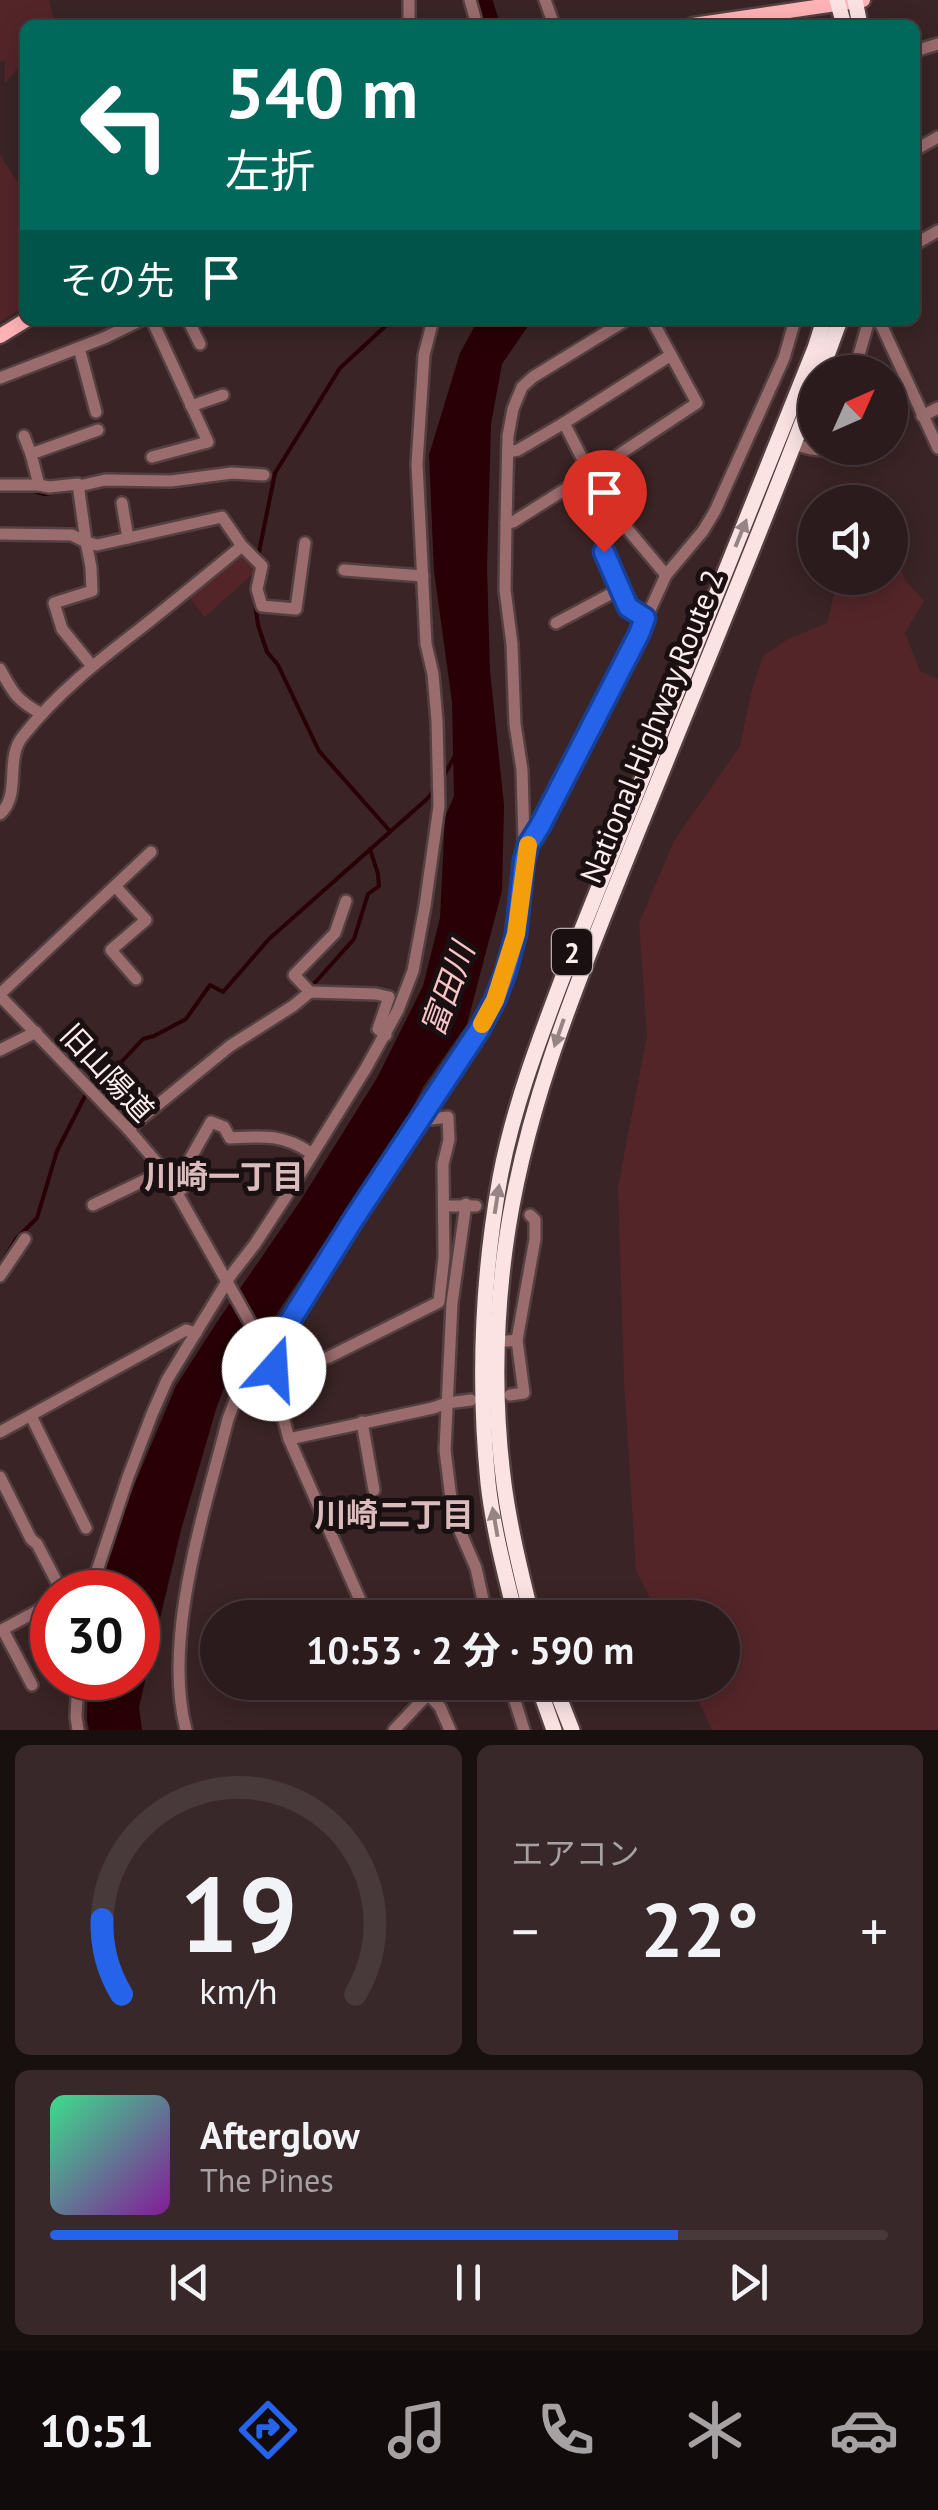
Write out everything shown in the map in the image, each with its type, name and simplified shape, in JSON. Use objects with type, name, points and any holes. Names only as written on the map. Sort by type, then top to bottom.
[{"type":"highway","name":"National Highway Route 2","points":[[512,1600],[488,1486],[482,1342],[489,1253],[501,1176],[519,1104],[551,1008],[822,325]]},
{"type":"highway","points":[[828,355],[838,325]]},
{"type":"highway","name":"National Highway Route 2","points":[[528,1600],[504,1483],[499,1416],[498,1342],[504,1252],[517,1175],[534,1106],[578,978],[798,434]]},
{"type":"highway","points":[[543,1700],[554,1730]]},
{"type":"highway","points":[[561,1700],[572,1730]]},
{"type":"main road","points":[[724,20],[858,0]]},
{"type":"street","points":[[0,378],[131,325]]},
{"type":"street","points":[[152,456],[208,442],[154,325]]},
{"type":"street","points":[[190,325],[200,344]]},
{"type":"street","points":[[98,1570],[167,1380],[386,1035],[417,956],[438,806],[437,721],[426,644],[417,464],[424,355],[432,325]]},
{"type":"street","points":[[528,845],[524,840],[522,770],[505,590],[508,436],[522,387],[533,376],[618,325]]},
{"type":"street","points":[[506,523],[591,474],[696,402],[655,325]]},
{"type":"street","points":[[186,1730],[180,1632],[193,1558],[236,1398],[249,1378],[270,1359],[322,1268],[495,1000],[516,934],[528,845],[666,575],[716,511],[789,359],[793,325]]},
{"type":"street","points":[[859,355],[868,325]]},
{"type":"street","points":[[881,325],[938,448]]},
{"type":"street","points":[[78,348],[97,406]]},
{"type":"street","points":[[508,452],[564,423],[672,355]]},
{"type":"street","points":[[192,406],[223,396]]},
{"type":"street","points":[[922,416],[938,408]]},
{"type":"street","points":[[564,423],[604,501],[666,575]]},
{"type":"street","points":[[31,454],[98,430]]},
{"type":"street","points":[[24,436],[39,485]]},
{"type":"street","points":[[794,444],[798,445]]},
{"type":"street","points":[[0,486],[78,486],[105,480],[264,475]]},
{"type":"street","points":[[78,486],[92,591],[54,603],[62,628],[92,666]]},
{"type":"street","points":[[122,503],[128,538]]},
{"type":"street","points":[[0,534],[72,535],[97,545],[222,517],[262,566],[257,589],[262,606],[296,610],[306,543]]},
{"type":"street","points":[[0,814],[8,807],[13,751],[42,714],[92,666],[242,546]]},
{"type":"street","points":[[604,552],[628,607],[645,618]]},
{"type":"street","points":[[344,570],[422,576]]},
{"type":"street","points":[[556,623],[620,589]]},
{"type":"street","points":[[0,669],[15,697],[42,714]]},
{"type":"street","points":[[0,995],[152,852]]},
{"type":"street","points":[[115,886],[146,920],[110,950],[136,979]]},
{"type":"street","points":[[310,992],[294,976],[335,933],[346,900]]},
{"type":"street","points":[[128,1129],[230,1046],[310,992],[389,997],[378,1029],[386,1035]]},
{"type":"street","name":"旧山陽道","points":[[0,995],[164,1171],[270,1359]]},
{"type":"street","points":[[0,1050],[36,1032]]},
{"type":"street","points":[[270,1359],[298,1368],[438,1302],[444,1257],[442,1164],[449,1140],[448,1117],[431,1118],[423,1114]]},
{"type":"street","points":[[178,1192],[183,1188],[186,1166],[211,1122],[224,1127],[230,1138],[270,1135],[312,1153]]},
{"type":"street","points":[[92,1205],[164,1171]]},
{"type":"street","points":[[444,1206],[471,1205],[452,1302],[445,1450],[454,1514],[476,1568],[484,1600]]},
{"type":"street","points":[[510,1395],[524,1393],[517,1340],[535,1238],[535,1220],[530,1215]]},
{"type":"street","points":[[0,1276],[25,1239]]},
{"type":"street","points":[[0,1432],[186,1330],[196,1334]]},
{"type":"street","points":[[498,1342],[517,1340]]},
{"type":"street","points":[[270,1359],[289,1438],[360,1600]]},
{"type":"street","points":[[289,1438],[471,1400]]},
{"type":"street","points":[[31,1416],[86,1528]]},
{"type":"street","points":[[362,1422],[374,1490]]},
{"type":"street","points":[[0,1477],[51,1570]]},
{"type":"street","points":[[30,1615],[2,1631],[30,1680]]},
{"type":"street","points":[[77,1700],[78,1730]]},
{"type":"street","points":[[394,1730],[422,1700]]},
{"type":"street","points":[[434,1700],[450,1730]]},
{"type":"street","points":[[515,1700],[524,1730]]},
{"type":"shaded area","points":[[0,0],[49,0],[54,20],[20,20],[20,64],[5,84],[5,60],[0,62]]},
{"type":"shaded area","points":[[0,155],[20,186],[20,309],[0,322]]},
{"type":"shaded area","points":[[244,552],[257,570],[205,617],[190,598]]},
{"type":"shaded area","points":[[908,583],[924,601],[905,633],[920,671],[938,679],[938,1730],[712,1730],[698,1700],[740,1700],[740,1600],[651,1600],[636,1570],[624,1379],[618,1187],[647,1035],[639,923],[674,841],[740,746],[763,656],[788,639],[827,623],[834,595],[908,595]]},
{"type":"water","name":"富田川","points":[[475,325],[529,325],[502,364],[491,424],[487,568],[490,671],[504,805],[502,891],[467,1024],[423,1087],[368,1185],[354,1197],[264,1337],[231,1369],[181,1530],[160,1618],[160,1570],[98,1570],[176,1386],[301,1200],[377,1078],[423,986],[440,918],[445,817],[454,796],[452,702],[434,571],[429,455],[460,353]]},
{"type":"water","points":[[87,1700],[141,1700],[142,1730],[89,1730]]},
{"type":"waterway","points":[[482,0],[488,20]]},
{"type":"waterway","points":[[258,557],[275,473],[340,368],[387,325]]},
{"type":"waterway","points":[[30,490],[44,494],[74,490]]},
{"type":"waterway","points":[[254,596],[267,652],[278,665],[319,751],[389,830]]},
{"type":"waterway","points":[[441,781],[456,754]]},
{"type":"waterway","points":[[0,1266],[16,1239],[37,1218],[57,1151],[86,1094],[98,1087],[143,1039],[186,1019],[210,985],[223,992],[269,939],[436,788]]},
{"type":"waterway","points":[[312,986],[354,939],[368,894],[379,886],[370,849]]},
{"type":"slow traffic","points":[[482,1024],[506,971],[516,934],[528,845]]},
{"type":"district","name":"川崎一丁目","points":[[224,1176]]},
{"type":"district","name":"川崎二丁目","points":[[394,1514]]},
{"type":"route","points":[[274,1369],[270,1358],[290,1321],[495,1000],[516,934],[528,845],[645,618],[628,607],[604,552]]}]
